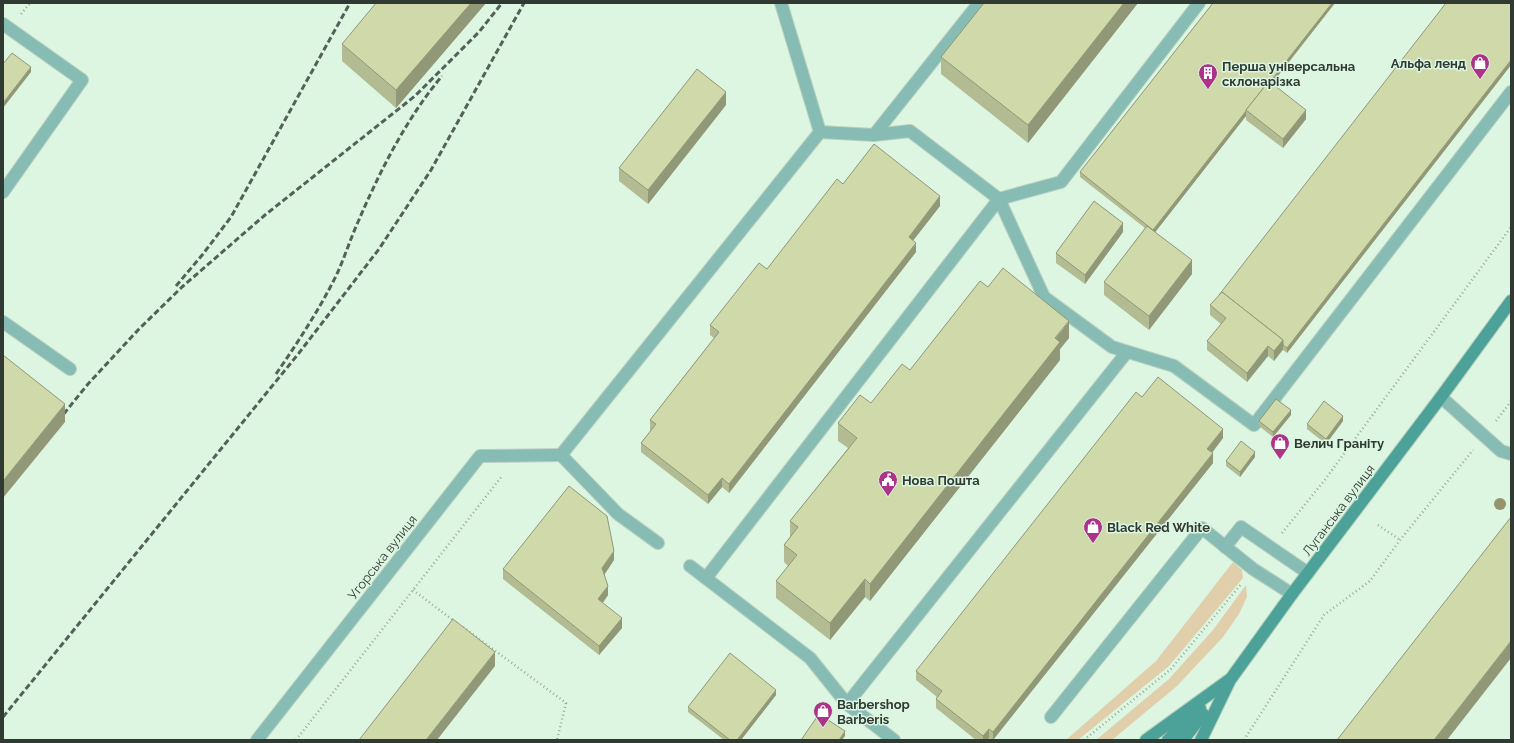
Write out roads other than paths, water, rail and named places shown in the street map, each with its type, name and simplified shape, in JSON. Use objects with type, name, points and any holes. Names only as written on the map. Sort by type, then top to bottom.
[{"type":"main road","name":"Луганська вулиця","points":[[1201,740],[1230,680],[1308,572],[1441,398],[1511,301]]},
{"type":"main road","name":"Луганська вулиця","points":[[1146,740],[1230,680]]},
{"type":"main road","points":[[1168,740],[1230,680]]},
{"type":"main road","points":[[1183,740],[1230,680]]},
{"type":"street","points":[[781,3],[820,132]]},
{"type":"street","points":[[874,135],[979,3]]},
{"type":"street","points":[[706,578],[999,199],[1061,182],[1199,3]]},
{"type":"street","points":[[3,24],[82,80],[3,192]]},
{"type":"street","points":[[820,132],[874,135],[910,131],[999,199],[1044,297],[1112,347],[1174,366],[1254,425],[1511,92]]},
{"type":"street","points":[[658,544],[618,514],[561,455],[820,132]]},
{"type":"street","points":[[3,322],[70,369]]},
{"type":"street","points":[[847,704],[1127,352]]},
{"type":"street","points":[[1441,398],[1501,451],[1511,454]]},
{"type":"street","name":"Угорська вулиця","points":[[256,740],[480,456],[561,455]]},
{"type":"street","points":[[1225,546],[1241,527],[1308,572]]},
{"type":"street","points":[[1051,717],[1202,528],[1253,569],[1292,594]]},
{"type":"street","points":[[690,566],[810,658],[847,704],[894,740]]},
{"type":"railway","points":[[176,286],[231,217],[350,3]]},
{"type":"railway","points":[[58,421],[88,384],[139,329],[182,287],[265,215],[415,96],[479,32],[502,3]]},
{"type":"railway","points":[[3,717],[299,353],[379,249],[431,170],[524,3]]},
{"type":"railway","points":[[276,374],[323,301],[339,270],[366,203],[405,128],[442,76]]},
{"type":"place","name":"Альфа ленд","points":[[1480,80]]},
{"type":"place","name":"Перша універсальна склонарізка","points":[[1208,90]]},
{"type":"place","name":"Велич Граніту","points":[[1280,460]]},
{"type":"place","name":"Нова Пошта","points":[[888,497]]},
{"type":"place","name":"Black Red White","points":[[1093,544]]},
{"type":"place","name":"Barbershop Barberis","points":[[823,728]]}]
